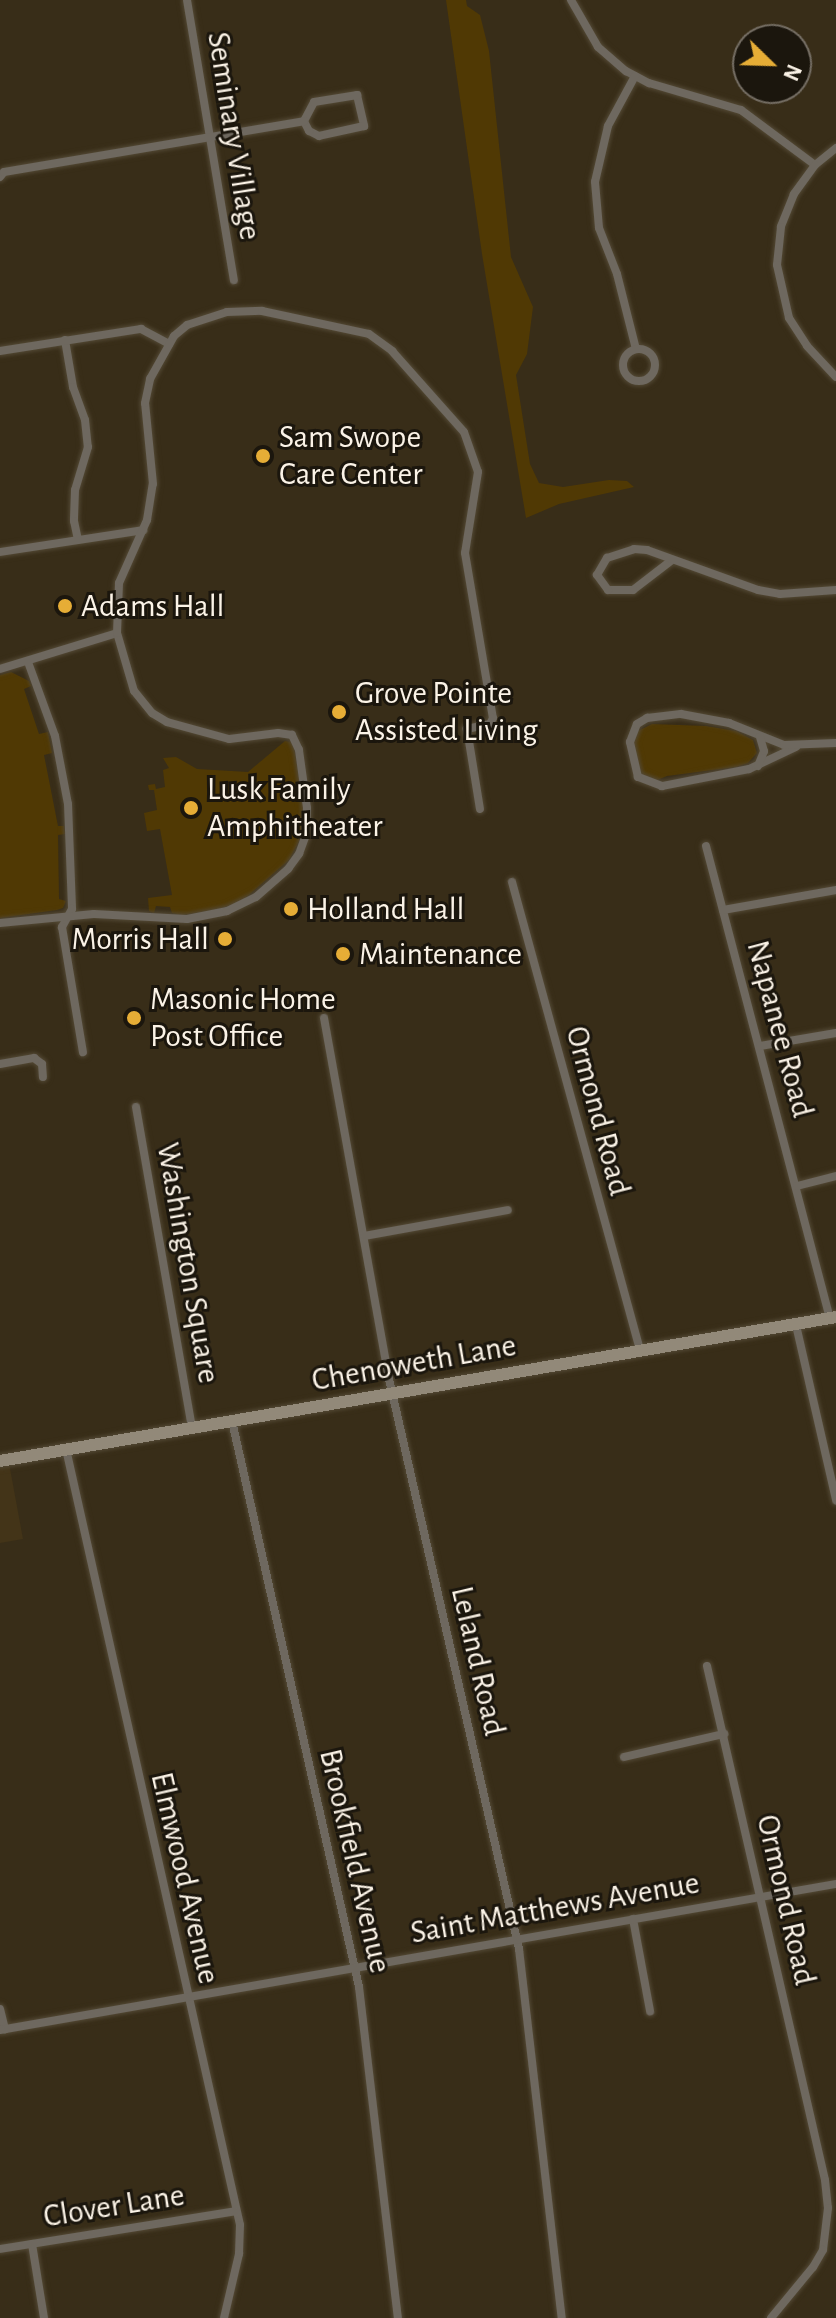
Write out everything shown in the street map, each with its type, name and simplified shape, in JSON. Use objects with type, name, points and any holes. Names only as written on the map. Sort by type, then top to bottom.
[{"type":"main road","name":"Chenoweth Lane","points":[[0,1461],[833,1318]]},
{"type":"street","name":"Seminary Village","points":[[187,0],[234,280]]},
{"type":"street","points":[[571,0],[598,47],[635,76],[741,110],[815,165]]},
{"type":"street","points":[[635,76],[608,126],[595,182],[599,228],[617,274],[636,349]]},
{"type":"street","points":[[357,95],[364,126],[319,136],[309,131],[304,121],[314,102],[357,95]]},
{"type":"street","points":[[1,173],[304,121]]},
{"type":"street","points":[[836,148],[815,165],[786,211],[777,246],[778,281],[797,332],[836,377]]},
{"type":"street","points":[[0,923],[68,915],[199,918],[227,911],[256,897],[299,854],[308,829],[307,808],[298,744],[292,735],[284,733],[229,739],[210,737],[167,722],[152,713],[134,691],[117,633],[119,583],[143,530],[153,484],[145,403],[151,374],[169,344],[187,325],[236,311],[262,311],[351,328],[382,342],[464,432],[478,472],[465,553],[493,718],[490,724],[467,729],[480,809]]},
{"type":"street","points":[[0,351],[141,329],[169,344]]},
{"type":"street","points":[[65,340],[73,387],[85,420],[88,447],[75,490],[74,521],[78,540]]},
{"type":"street","points":[[636,349],[648,352],[655,362],[653,374],[643,381],[630,379],[623,369],[626,356],[636,349]]},
{"type":"street","points":[[0,552],[143,530]]},
{"type":"street","points":[[672,560],[633,590],[608,590],[597,575],[601,564],[619,552],[647,550],[758,590],[780,594],[836,590]]},
{"type":"street","points":[[0,669],[117,633]]},
{"type":"street","points":[[28,662],[55,736],[64,774],[74,877],[72,909],[62,927],[83,1052]]},
{"type":"street","points":[[796,747],[712,718],[663,715],[637,724],[630,742],[635,770],[653,785],[732,774],[796,747],[836,743]]},
{"type":"street","points":[[757,766],[764,751],[760,737]]},
{"type":"street","name":"Napanee Road","points":[[706,846],[833,1318]]},
{"type":"street","name":"Ormond Road","points":[[512,882],[640,1350]]},
{"type":"street","points":[[723,910],[836,890]]},
{"type":"street","name":"Leland Road","points":[[324,1018],[393,1393],[517,1940],[562,2318]]},
{"type":"street","points":[[760,1046],[836,1033]]},
{"type":"street","points":[[0,1064],[34,1058],[42,1064],[43,1077]]},
{"type":"street","name":"Washington Square","points":[[136,1107],[192,1427]]},
{"type":"street","points":[[797,1186],[836,1176]]},
{"type":"street","points":[[364,1236],[508,1210]]},
{"type":"street","points":[[796,1325],[836,1500]]},
{"type":"street","name":"Brookfield Avenue","points":[[232,1421],[355,1969],[398,2318]]},
{"type":"street","name":"Elmwood Avenue","points":[[66,1449],[236,2211],[240,2247],[224,2318]]},
{"type":"street","name":"Ormond Road","points":[[707,1666],[819,2152],[828,2208],[820,2257],[771,2318]]},
{"type":"street","points":[[624,1757],[724,1734]]},
{"type":"street","name":"Saint Matthews Avenue","points":[[2,2029],[836,1884]]},
{"type":"street","points":[[633,1919],[650,2011]]},
{"type":"street","points":[[0,2009],[2,2029]]},
{"type":"street","name":"Clover Lane","points":[[0,2249],[236,2211]]},
{"type":"street","points":[[32,2244],[44,2318]]},
{"type":"shaded area","points":[[446,0],[466,0],[467,6],[480,15],[489,51],[511,257],[533,307],[527,354],[516,375],[530,464],[539,483],[563,487],[609,480],[627,481],[634,487],[559,504],[526,518],[482,254]]},
{"type":"shaded area","points":[[11,672],[29,681],[31,686],[24,689],[39,734],[48,732],[52,753],[44,755],[58,826],[64,826],[65,834],[58,835],[59,899],[66,901],[63,908],[57,910],[0,918],[0,675]]},
{"type":"shaded area","points":[[652,724],[706,726],[736,731],[753,740],[757,753],[748,763],[736,767],[667,776],[655,781],[642,775],[637,768],[633,744],[638,731]]},
{"type":"shaded area","points":[[285,741],[291,742],[294,748],[304,808],[299,841],[289,860],[242,901],[219,909],[182,915],[172,913],[170,907],[156,906],[154,913],[149,911],[148,898],[172,895],[160,829],[147,831],[144,813],[157,810],[154,790],[149,790],[148,785],[155,784],[156,789],[165,787],[163,770],[169,768],[163,758],[176,757],[197,769],[248,772]]},
{"type":"shaded area","points":[[9,1463],[23,1539],[0,1543],[0,1465]]},
{"type":"place","name":"Sam Swope Care Center","points":[[263,456]]},
{"type":"place","name":"Adams Hall","points":[[65,606]]},
{"type":"place","name":"Grove Pointe Assisted Living","points":[[339,712]]},
{"type":"place","name":"Lusk Family Amphitheater","points":[[191,808]]},
{"type":"place","name":"Holland Hall","points":[[291,909]]},
{"type":"place","name":"Morris Hall","points":[[225,939]]},
{"type":"place","name":"Maintenance","points":[[343,954]]},
{"type":"place","name":"Masonic Home Post Office","points":[[134,1018]]}]
